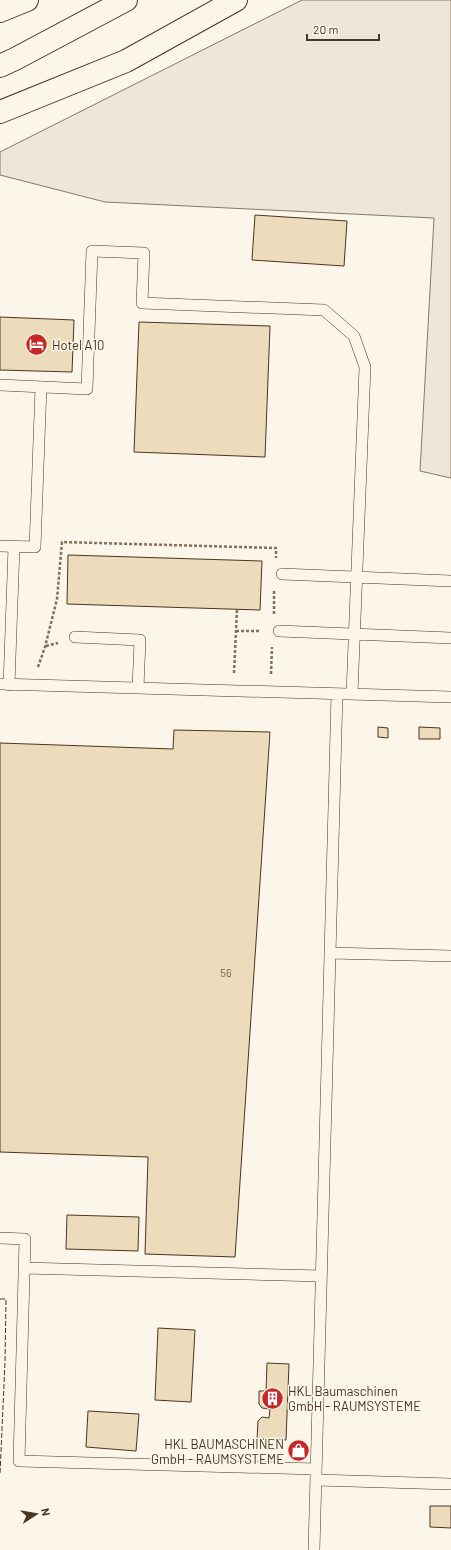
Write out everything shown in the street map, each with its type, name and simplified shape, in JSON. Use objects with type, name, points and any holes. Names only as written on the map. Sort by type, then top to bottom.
[{"type":"highway","points":[[0,12],[27,0]]},
{"type":"highway","points":[[0,66],[126,0]]},
{"type":"highway","points":[[0,112],[126,61],[236,0]]},
{"type":"lane","points":[[0,385],[87,389],[92,251],[144,253],[142,303],[324,310],[354,336],[365,367],[352,694]]},
{"type":"lane","points":[[0,546],[36,547],[41,387]]},
{"type":"lane","points":[[14,546],[5,685],[451,697]]},
{"type":"lane","points":[[282,574],[451,581]]},
{"type":"lane","points":[[276,631],[451,638]]},
{"type":"lane","points":[[75,637],[140,640],[138,688]]},
{"type":"lane","points":[[314,1550],[337,694]]},
{"type":"lane","points":[[330,953],[451,956]]},
{"type":"lane","points":[[0,1238],[24,1239],[18,1461],[316,1475],[451,1484]]},
{"type":"lane","points":[[24,1268],[321,1276]]},
{"type":"path","points":[[31,685],[45,646],[57,600],[62,542],[276,548],[275,564]]},
{"type":"path","points":[[270,692],[276,631],[275,586]]},
{"type":"path","points":[[234,691],[237,609]]},
{"type":"path","points":[[236,631],[276,631]]},
{"type":"shaded area","points":[[302,0],[451,0],[451,478],[420,471],[434,218],[105,202],[0,175],[0,152]]},
{"type":"building","points":[[255,215],[347,221],[344,266],[252,260]]},
{"type":"building","name":"Hotel A10","points":[[0,317],[74,320],[72,372],[0,370]]},
{"type":"building","points":[[139,322],[270,326],[265,457],[134,452]]},
{"type":"building","points":[[68,555],[262,561],[260,610],[67,604]]},
{"type":"building","points":[[378,727],[388,728],[388,738],[378,737]]},
{"type":"building","points":[[419,727],[440,728],[440,739],[419,739]]},
{"type":"building","points":[[174,730],[270,732],[235,1257],[145,1254],[148,1157],[0,1152],[0,743],[173,749]]},
{"type":"building","points":[[67,1215],[139,1217],[138,1251],[66,1249]]},
{"type":"building","points":[[158,1328],[195,1330],[191,1402],[155,1400]]},
{"type":"building","name":"HKL Baumaschinen GmbH - RAUMSYSTEME","points":[[267,1363],[289,1364],[286,1440],[257,1439],[258,1421],[262,1417],[269,1418],[270,1409],[262,1408],[259,1404],[259,1391],[266,1391]]},
{"type":"building","points":[[88,1411],[139,1414],[136,1451],[86,1447]]},
{"type":"building","points":[[430,1506],[451,1506],[451,1528],[430,1527]]},
{"type":"fence","points":[[0,1299],[6,1299],[0,1474]]},
{"type":"place","name":"Hotel A10","points":[[37,345]]},
{"type":"place","name":"HKL Baumaschinen GmbH - RAUMSYSTEME","points":[[273,1398]]},
{"type":"place","name":"HKL BAUMASCHINEN GmbH - RAUMSYSTEME","points":[[299,1451]]}]
